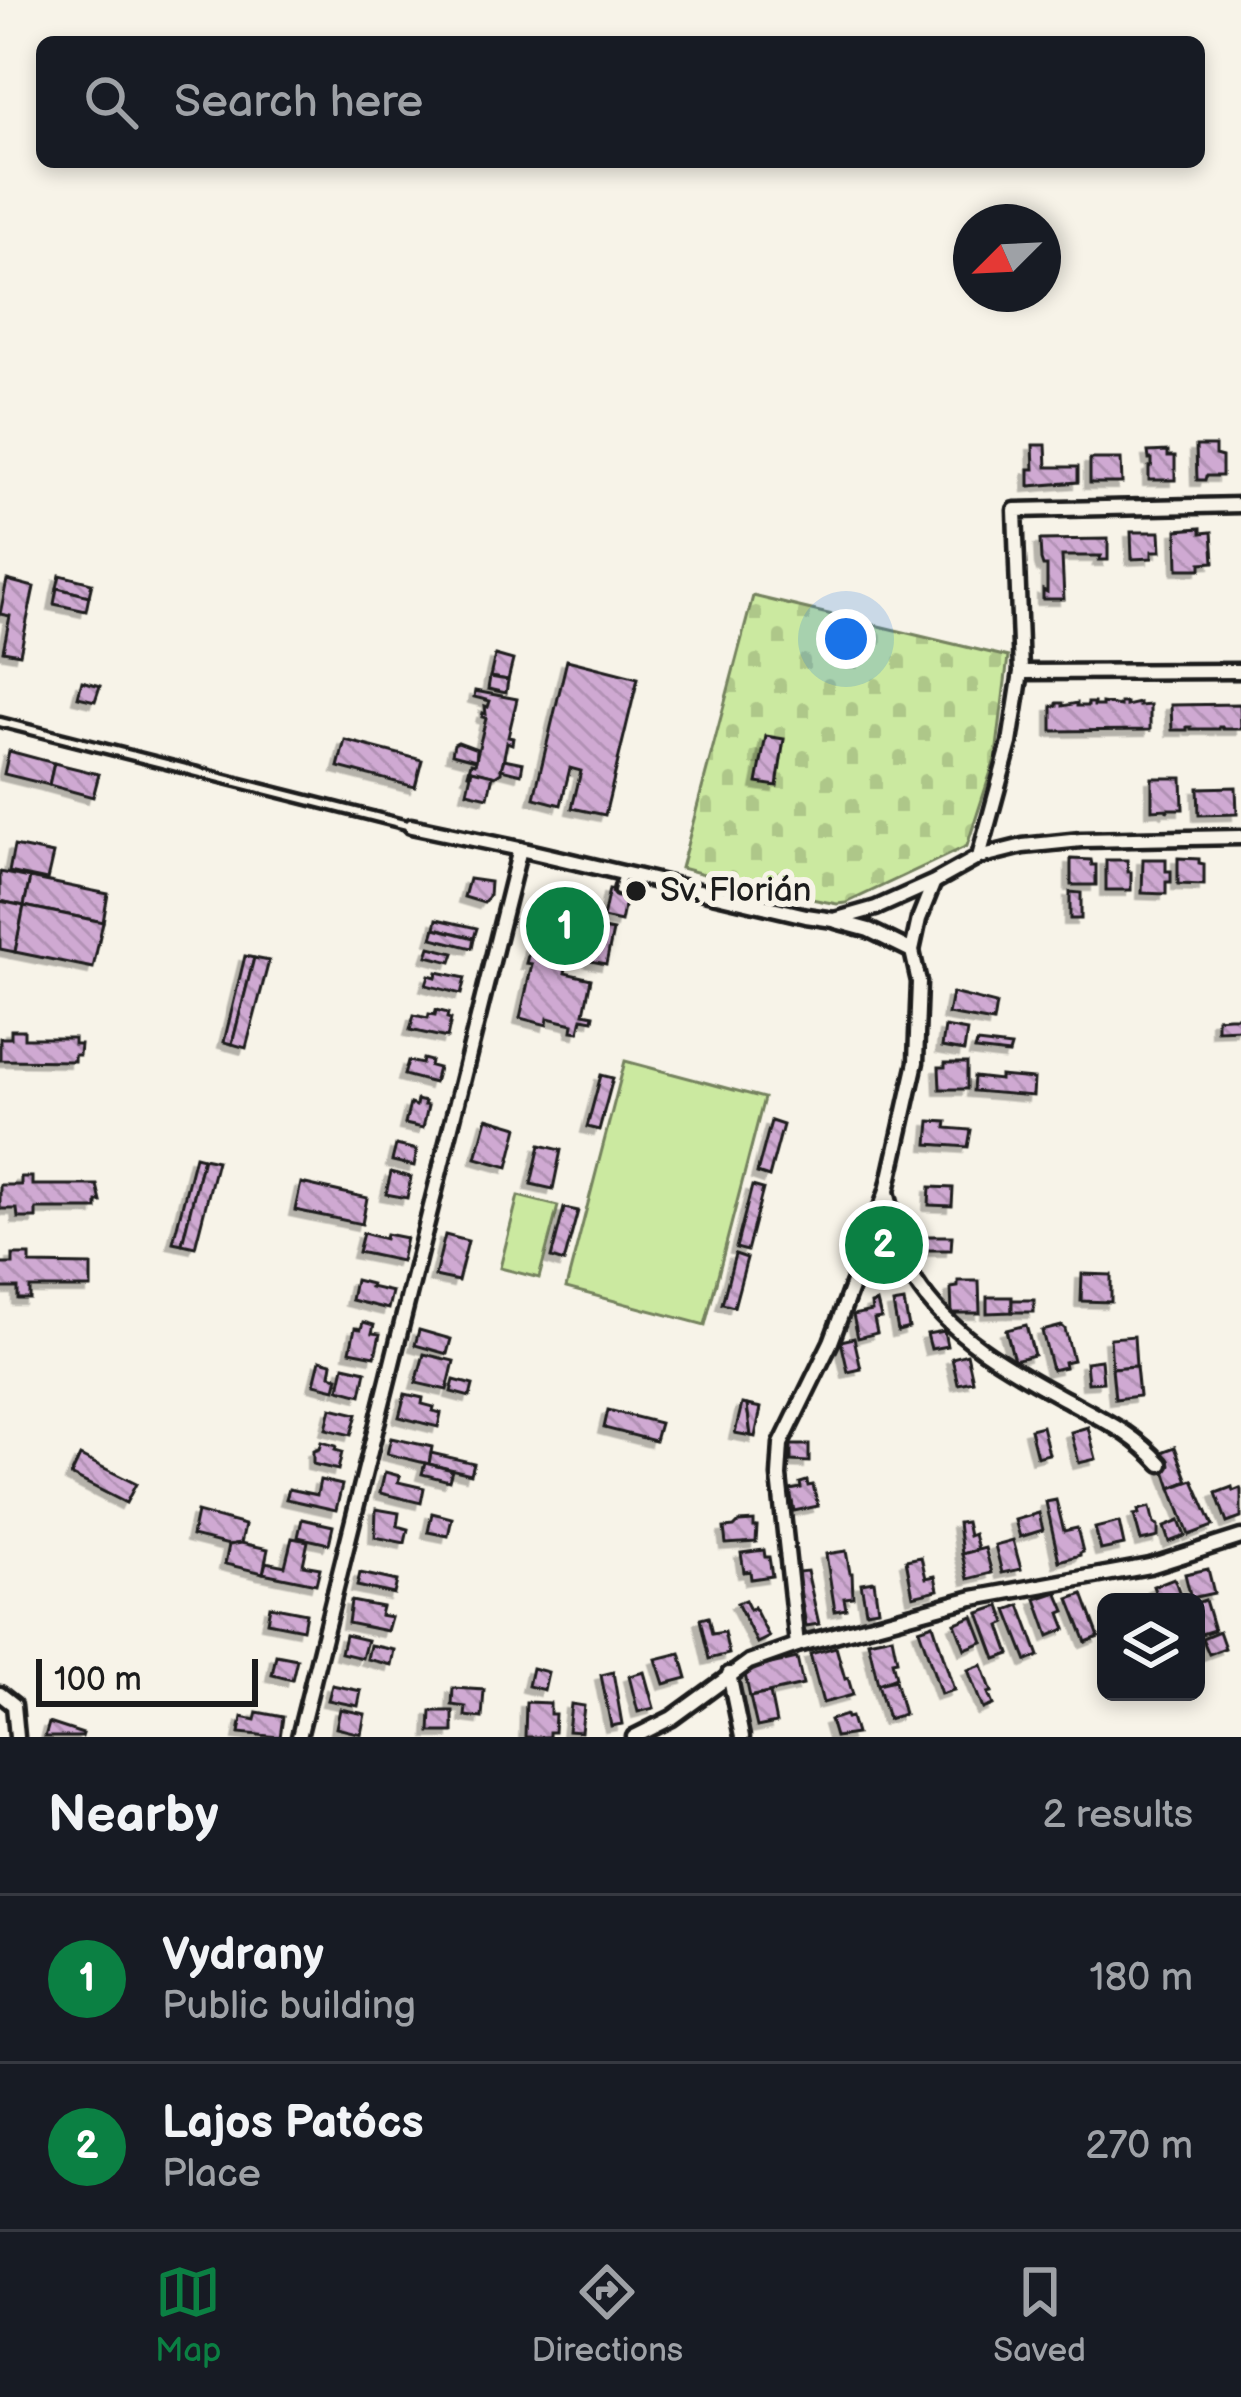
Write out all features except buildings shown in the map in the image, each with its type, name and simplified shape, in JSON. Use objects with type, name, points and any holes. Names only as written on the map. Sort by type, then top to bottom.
[{"type":"street","points":[[980,857],[1010,743],[1021,672],[1015,510],[1241,505]]},
{"type":"street","points":[[1021,672],[1241,671]]},
{"type":"street","points":[[411,826],[834,920],[869,930],[912,951]]},
{"type":"street","points":[[834,920],[934,883],[980,857],[1023,846],[1241,836]]},
{"type":"street","points":[[299,1737],[520,849]]},
{"type":"street","points":[[797,1645],[778,1476],[781,1444],[831,1342],[887,1190],[916,1062],[920,982],[912,951],[934,883]]},
{"type":"street","points":[[887,1190],[914,1280],[964,1336],[1012,1372],[1139,1440],[1162,1464]]},
{"type":"street","points":[[858,1275],[914,1280]]},
{"type":"street","points":[[634,1737],[672,1718],[748,1662],[797,1645],[974,1598],[1150,1566],[1241,1537]]},
{"type":"street","points":[[728,1674],[742,1737]]},
{"type":"street","points":[[0,1694],[14,1705],[17,1737]]},
{"type":"lane","points":[[0,722],[411,826]]},
{"type":"lane","points":[[618,891],[622,873]]},
{"type":"green space","points":[[753,596],[1008,657],[996,756],[967,846],[837,904],[681,868]]},
{"type":"green space","points":[[625,1061],[764,1098],[705,1325],[566,1288]]},
{"type":"green space","points":[[518,1196],[558,1206],[539,1278],[500,1268]]},
{"type":"place","name":"Sv. Florián","points":[[636,891]]},
{"type":"place","name":"Vydrany","points":[[565,926]]},
{"type":"place","name":"Lajos Patócs","points":[[884,1245]]}]
